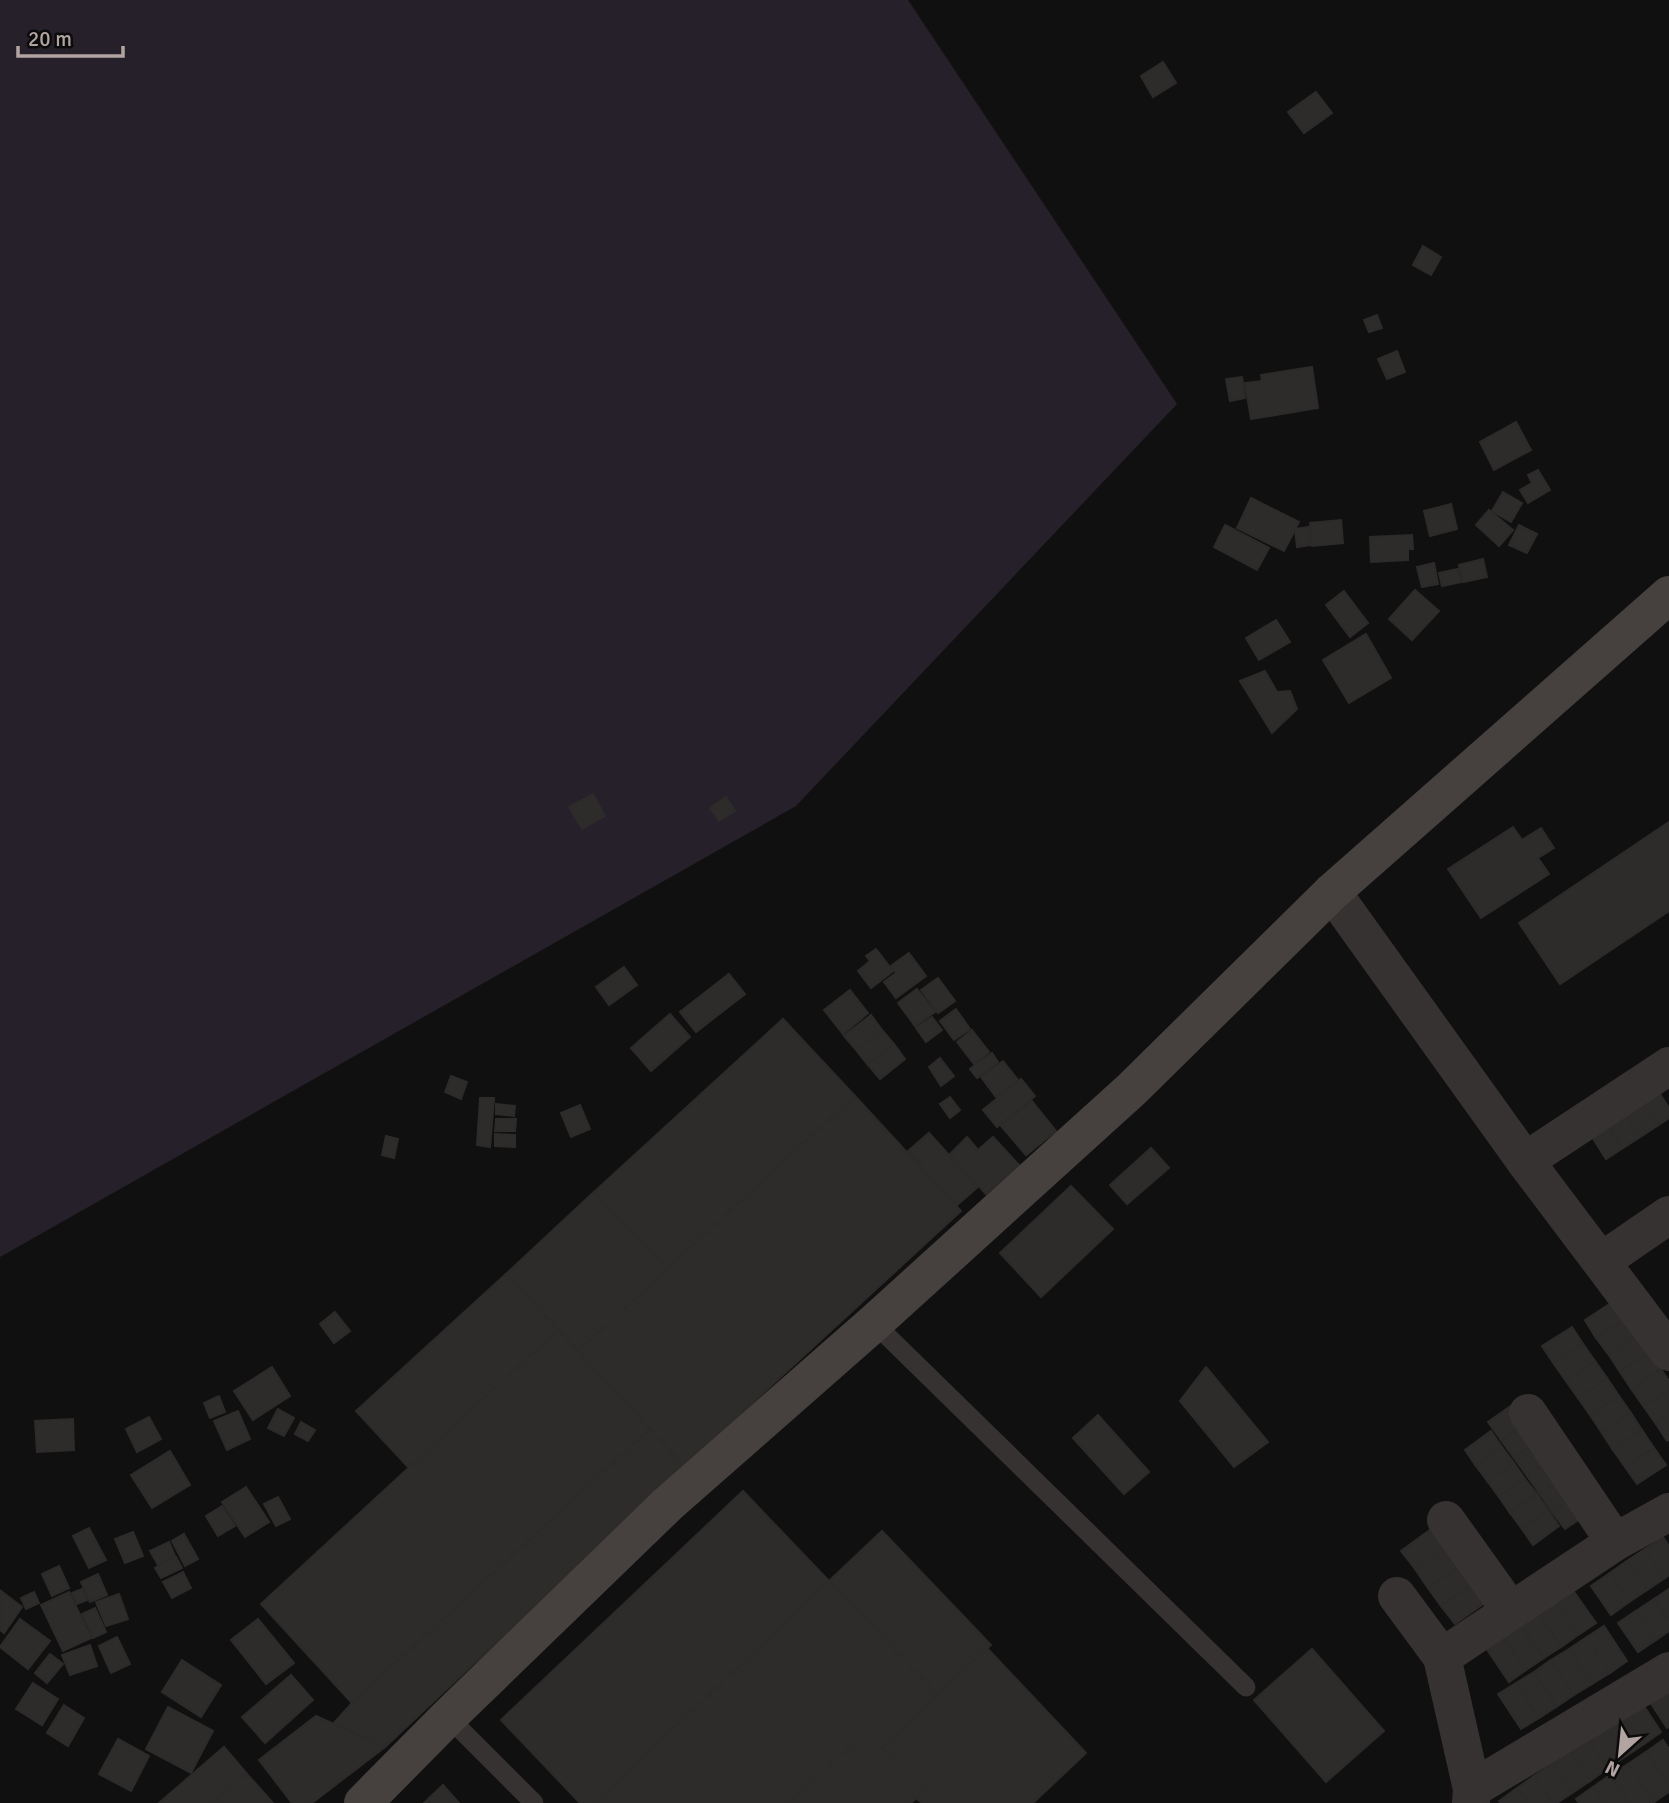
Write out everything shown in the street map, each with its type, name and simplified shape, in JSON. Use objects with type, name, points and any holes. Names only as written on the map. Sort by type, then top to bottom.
[{"type":"street","points":[[363,1803],[668,1504],[874,1323],[1132,1089],[1332,892],[1669,595]]},
{"type":"street","points":[[1332,892],[1525,1161],[1669,1352]]},
{"type":"street","points":[[1525,1161],[1669,1066]]},
{"type":"street","points":[[1602,1261],[1669,1215]]},
{"type":"street","points":[[1528,1413],[1615,1542]]},
{"type":"street","points":[[1442,1657],[1615,1542],[1669,1512]]},
{"type":"street","points":[[1446,1520],[1511,1611]]},
{"type":"street","points":[[1397,1596],[1442,1657],[1472,1796],[1669,1671]]},
{"type":"lane","points":[[874,1323],[1246,1687]]},
{"type":"lane","points":[[448,1717],[534,1803]]},
{"type":"shaded area","points":[[0,0],[908,0],[1177,404],[796,806],[0,1257]]},
{"type":"building","points":[[1163,62],[1176,83],[1153,97],[1141,76]]},
{"type":"building","points":[[1316,92],[1332,113],[1304,133],[1288,112]]},
{"type":"building","points":[[1423,246],[1441,257],[1431,275],[1413,265]]},
{"type":"building","points":[[1377,315],[1382,328],[1369,332],[1364,320]]},
{"type":"building","points":[[1397,351],[1405,372],[1387,379],[1378,359]]},
{"type":"building","points":[[1312,367],[1318,408],[1251,419],[1245,383],[1262,381],[1261,375]]},
{"type":"building","points":[[1242,377],[1245,398],[1230,401],[1226,379]]},
{"type":"building","points":[[1516,422],[1531,450],[1494,470],[1480,442]]},
{"type":"building","points":[[1538,470],[1550,490],[1528,503],[1520,490],[1532,483],[1528,475]]},
{"type":"building","points":[[1503,492],[1522,503],[1511,522],[1492,511]]},
{"type":"building","points":[[1251,498],[1299,522],[1284,551],[1237,528]]},
{"type":"building","points":[[1451,504],[1457,529],[1430,536],[1424,511]]},
{"type":"building","points":[[1489,510],[1513,530],[1499,546],[1476,525]]},
{"type":"building","points":[[1341,520],[1343,543],[1312,546],[1310,523]]},
{"type":"building","points":[[1225,525],[1269,548],[1257,570],[1214,547]]},
{"type":"building","points":[[1519,525],[1537,534],[1527,553],[1509,545]]},
{"type":"building","points":[[1309,527],[1311,545],[1297,547],[1295,529]]},
{"type":"building","points":[[1412,535],[1413,549],[1408,549],[1408,560],[1371,562],[1370,537]]},
{"type":"building","points":[[1483,559],[1487,577],[1463,582],[1459,565]]},
{"type":"building","points":[[1434,563],[1438,584],[1422,587],[1417,567]]},
{"type":"building","points":[[1458,569],[1461,582],[1442,586],[1439,573]]},
{"type":"building","points":[[1415,590],[1439,611],[1412,640],[1389,619]]},
{"type":"building","points":[[1344,591],[1368,623],[1350,637],[1326,605]]},
{"type":"building","points":[[1276,620],[1290,642],[1259,660],[1246,638]]},
{"type":"building","points":[[1366,634],[1391,678],[1349,703],[1323,660]]},
{"type":"building","points":[[1265,671],[1277,692],[1290,691],[1297,709],[1272,733],[1240,681]]},
{"type":"building","points":[[593,794],[605,816],[582,829],[569,807]]},
{"type":"building","points":[[726,797],[735,811],[719,821],[710,808]]},
{"type":"building","points":[[1669,822],[1669,911],[1560,984],[1519,923]]},
{"type":"building","points":[[1513,827],[1522,840],[1541,828],[1554,848],[1538,858],[1549,874],[1481,918],[1448,869]]},
{"type":"building","points":[[876,949],[893,971],[871,988],[858,971],[870,961],[866,956]]},
{"type":"building","points":[[909,953],[926,976],[896,998],[884,982],[896,973],[891,966]]},
{"type":"building","points":[[624,967],[637,985],[609,1005],[596,987]]},
{"type":"building","points":[[729,974],[745,994],[696,1032],[680,1012]]},
{"type":"building","points":[[938,978],[955,1001],[938,1013],[921,990]]},
{"type":"building","points":[[917,989],[935,1012],[915,1026],[898,1003]]},
{"type":"building","points":[[850,990],[868,1013],[843,1034],[824,1010]]},
{"type":"building","points":[[956,1009],[970,1029],[954,1040],[940,1021]]},
{"type":"building","points":[[670,1014],[690,1037],[651,1071],[631,1048]]},
{"type":"building","points":[[871,1015],[882,1030],[856,1050],[844,1036]]},
{"type":"building","points":[[932,1017],[942,1030],[926,1042],[916,1028]]},
{"type":"building","points":[[783,1019],[855,1096],[667,1269],[594,1192]]},
{"type":"building","points":[[882,1030],[894,1044],[868,1065],[856,1050]]},
{"type":"building","points":[[972,1030],[989,1052],[974,1064],[957,1042]]},
{"type":"building","points":[[894,1044],[905,1059],[880,1079],[868,1065]]},
{"type":"building","points":[[992,1053],[998,1062],[977,1078],[970,1069]]},
{"type":"building","points":[[940,1058],[954,1076],[941,1086],[929,1067]]},
{"type":"building","points":[[1003,1061],[1018,1080],[996,1097],[981,1077]]},
{"type":"building","points":[[451,1076],[467,1082],[461,1099],[445,1092]]},
{"type":"building","points":[[1021,1079],[1035,1096],[997,1127],[983,1110]]},
{"type":"building","points":[[1651,1080],[1669,1108],[1669,1118],[1657,1126],[1634,1091]]},
{"type":"building","points":[[1634,1091],[1657,1126],[1640,1137],[1617,1102]]},
{"type":"building","points":[[855,1096],[961,1211],[684,1466],[578,1351]]},
{"type":"building","points":[[950,1097],[960,1110],[950,1118],[940,1104]]},
{"type":"building","points":[[480,1098],[494,1098],[490,1147],[477,1145]]},
{"type":"building","points":[[1032,1101],[1056,1131],[1026,1155],[1001,1126]]},
{"type":"building","points":[[1617,1102],[1640,1137],[1623,1148],[1601,1113]]},
{"type":"building","points":[[496,1104],[515,1106],[514,1116],[496,1114]]},
{"type":"building","points":[[580,1105],[590,1129],[571,1137],[561,1113]]},
{"type":"building","points":[[1601,1113],[1623,1148],[1606,1159],[1584,1124]]},
{"type":"building","points":[[496,1119],[516,1119],[515,1131],[495,1131]]},
{"type":"building","points":[[929,1133],[978,1187],[957,1205],[908,1151]]},
{"type":"building","points":[[495,1134],[515,1135],[515,1147],[495,1146]]},
{"type":"building","points":[[386,1136],[398,1139],[394,1158],[382,1155]]},
{"type":"building","points":[[967,1137],[978,1150],[993,1137],[1019,1165],[986,1194],[950,1154]]},
{"type":"building","points":[[1151,1148],[1169,1168],[1127,1204],[1110,1185]]},
{"type":"building","points":[[1071,1186],[1113,1229],[1041,1297],[1000,1253]]},
{"type":"building","points":[[594,1192],[667,1269],[578,1351],[506,1274]]},
{"type":"building","points":[[506,1274],[558,1330],[409,1468],[356,1411]]},
{"type":"building","points":[[1614,1301],[1626,1318],[1596,1338],[1585,1320]]},
{"type":"building","points":[[335,1312],[350,1331],[334,1343],[320,1324]]},
{"type":"building","points":[[1626,1318],[1637,1335],[1609,1355],[1596,1338]]},
{"type":"building","points":[[1572,1327],[1583,1344],[1554,1364],[1542,1346]]},
{"type":"building","points":[[558,1330],[650,1429],[352,1703],[261,1604]]},
{"type":"building","points":[[1637,1335],[1649,1352],[1620,1372],[1609,1355]]},
{"type":"building","points":[[1583,1344],[1595,1361],[1566,1381],[1554,1364]]},
{"type":"building","points":[[1649,1352],[1661,1369],[1632,1390],[1620,1372]]},
{"type":"building","points":[[1595,1361],[1607,1378],[1578,1398],[1566,1381]]},
{"type":"building","points":[[272,1367],[290,1396],[253,1420],[234,1391]]},
{"type":"building","points":[[1206,1367],[1268,1442],[1234,1467],[1180,1401]]},
{"type":"building","points":[[1661,1369],[1669,1381],[1669,1390],[1644,1407],[1632,1390]]},
{"type":"building","points":[[1607,1378],[1619,1396],[1590,1415],[1578,1398]]},
{"type":"building","points":[[1669,1390],[1669,1415],[1656,1424],[1644,1407]]},
{"type":"building","points":[[219,1396],[225,1412],[210,1418],[204,1403]]},
{"type":"building","points":[[1619,1396],[1631,1413],[1602,1433],[1590,1415]]},
{"type":"building","points":[[1515,1403],[1528,1422],[1501,1440],[1488,1422]]},
{"type":"building","points":[[278,1409],[294,1418],[284,1436],[268,1428]]},
{"type":"building","points":[[238,1411],[250,1439],[227,1450],[214,1421]]},
{"type":"building","points":[[1631,1413],[1642,1430],[1613,1450],[1602,1433]]},
{"type":"building","points":[[1098,1415],[1149,1472],[1124,1494],[1073,1438]]},
{"type":"building","points":[[1669,1415],[1669,1440],[1667,1441],[1656,1424]]},
{"type":"building","points":[[149,1417],[161,1439],[137,1452],[126,1429]]},
{"type":"building","points":[[73,1419],[74,1450],[37,1452],[35,1421]]},
{"type":"building","points":[[301,1422],[315,1430],[308,1441],[295,1434]]},
{"type":"building","points":[[1528,1422],[1541,1439],[1514,1458],[1501,1440]]},
{"type":"building","points":[[650,1429],[684,1466],[385,1747],[333,1724],[352,1703]]},
{"type":"building","points":[[1642,1430],[1654,1448],[1625,1467],[1613,1450]]},
{"type":"building","points":[[1491,1431],[1502,1447],[1476,1466],[1465,1450]]},
{"type":"building","points":[[1541,1439],[1553,1457],[1527,1476],[1514,1458]]},
{"type":"building","points":[[1502,1447],[1514,1463],[1488,1482],[1476,1466]]},
{"type":"building","points":[[1654,1448],[1666,1465],[1637,1484],[1625,1467]]},
{"type":"building","points":[[170,1451],[190,1485],[152,1508],[131,1475]]},
{"type":"building","points":[[1553,1457],[1566,1475],[1540,1494],[1527,1476]]},
{"type":"building","points":[[1514,1463],[1525,1479],[1499,1497],[1488,1482]]},
{"type":"building","points":[[1566,1475],[1579,1493],[1552,1512],[1540,1494]]},
{"type":"building","points":[[1525,1479],[1537,1494],[1510,1513],[1499,1497]]},
{"type":"building","points":[[246,1487],[269,1522],[245,1537],[222,1502]]},
{"type":"building","points":[[743,1491],[829,1581],[595,1803],[580,1803],[501,1720]]},
{"type":"building","points":[[1579,1493],[1592,1511],[1565,1529],[1552,1512]]},
{"type":"building","points":[[1537,1494],[1548,1510],[1522,1529],[1510,1513]]},
{"type":"building","points":[[278,1497],[290,1519],[276,1526],[264,1504]]},
{"type":"building","points":[[222,1506],[235,1526],[218,1536],[206,1516]]},
{"type":"building","points":[[1548,1510],[1559,1526],[1533,1545],[1522,1529]]},
{"type":"building","points":[[89,1528],[106,1560],[89,1568],[73,1536]]},
{"type":"building","points":[[1430,1530],[1443,1549],[1415,1569],[1401,1551]]},
{"type":"building","points":[[882,1531],[991,1645],[938,1695],[829,1581]]},
{"type":"building","points":[[133,1532],[143,1556],[125,1563],[115,1539]]},
{"type":"building","points":[[184,1534],[198,1559],[185,1566],[172,1541]]},
{"type":"building","points":[[1663,1537],[1669,1546],[1669,1575],[1665,1578],[1645,1549]]},
{"type":"building","points":[[169,1542],[175,1556],[158,1565],[150,1551]]},
{"type":"building","points":[[1443,1549],[1457,1568],[1428,1588],[1415,1569]]},
{"type":"building","points":[[1645,1549],[1665,1578],[1647,1590],[1627,1561]]},
{"type":"building","points":[[176,1557],[182,1568],[161,1578],[155,1568]]},
{"type":"building","points":[[1627,1561],[1647,1590],[1629,1602],[1610,1573]]},
{"type":"building","points":[[59,1566],[69,1588],[52,1596],[42,1574]]},
{"type":"building","points":[[1457,1568],[1470,1586],[1441,1606],[1428,1588]]},
{"type":"building","points":[[183,1572],[191,1588],[172,1598],[163,1582]]},
{"type":"building","points":[[1610,1573],[1629,1602],[1611,1615],[1591,1586]]},
{"type":"building","points":[[98,1574],[107,1595],[90,1602],[81,1582]]},
{"type":"building","points":[[829,1581],[938,1695],[865,1764],[849,1747],[790,1803],[595,1803]]},
{"type":"building","points":[[1470,1586],[1483,1604],[1455,1624],[1441,1606]]},
{"type":"building","points":[[82,1589],[87,1600],[77,1604],[72,1593]]},
{"type":"building","points":[[1572,1589],[1596,1623],[1578,1635],[1555,1601]]},
{"type":"building","points":[[1669,1589],[1669,1622],[1654,1599]]},
{"type":"building","points":[[1,1591],[22,1607],[4,1633],[0,1630]]},
{"type":"building","points":[[34,1592],[39,1603],[26,1609],[21,1598]]},
{"type":"building","points":[[69,1592],[91,1638],[63,1651],[41,1605]]},
{"type":"building","points":[[119,1594],[128,1619],[106,1626],[96,1602]]},
{"type":"building","points":[[1654,1599],[1669,1622],[1669,1631],[1656,1640],[1636,1611]]},
{"type":"building","points":[[1555,1601],[1578,1635],[1561,1647],[1538,1613]]},
{"type":"building","points":[[95,1608],[106,1632],[93,1638],[82,1614]]},
{"type":"building","points":[[1636,1611],[1656,1640],[1638,1652],[1618,1623]]},
{"type":"building","points":[[1538,1613],[1561,1647],[1544,1658],[1520,1625]]},
{"type":"building","points":[[20,1619],[50,1641],[28,1669],[0,1647]]},
{"type":"building","points":[[258,1619],[294,1663],[266,1684],[231,1640]]},
{"type":"building","points":[[1520,1625],[1544,1658],[1526,1670],[1503,1637]]},
{"type":"building","points":[[1604,1626],[1627,1661],[1610,1673],[1587,1637]]},
{"type":"building","points":[[117,1637],[130,1664],[111,1673],[99,1646]]},
{"type":"building","points":[[1503,1637],[1526,1670],[1509,1682],[1486,1648]]},
{"type":"building","points":[[1587,1637],[1610,1673],[1592,1684],[1569,1649]]},
{"type":"building","points":[[90,1645],[97,1666],[70,1675],[62,1655]]},
{"type":"building","points":[[987,1648],[1086,1753],[1033,1803],[922,1803],[916,1798],[924,1791],[882,1748]]},
{"type":"building","points":[[1312,1649],[1384,1731],[1326,1782],[1254,1700]]},
{"type":"building","points":[[1569,1649],[1592,1684],[1574,1695],[1551,1660]]},
{"type":"building","points":[[50,1654],[63,1664],[47,1683],[35,1673]]},
{"type":"building","points":[[182,1660],[221,1685],[201,1717],[162,1692]]},
{"type":"building","points":[[1551,1660],[1574,1695],[1556,1707],[1534,1672]]},
{"type":"building","points":[[1534,1672],[1556,1707],[1539,1718],[1516,1683]]},
{"type":"building","points":[[291,1675],[313,1700],[265,1743],[242,1717]]},
{"type":"building","points":[[33,1683],[58,1699],[42,1725],[16,1709]]},
{"type":"building","points":[[1516,1683],[1539,1718],[1521,1729],[1498,1694]]},
{"type":"building","points":[[1669,1691],[1669,1727],[1667,1728],[1648,1699]]},
{"type":"building","points":[[1642,1703],[1661,1732],[1644,1744],[1624,1716]]},
{"type":"building","points":[[64,1705],[84,1718],[68,1746],[47,1733]]},
{"type":"building","points":[[168,1707],[213,1731],[191,1773],[146,1749]]},
{"type":"building","points":[[316,1716],[385,1747],[312,1803],[292,1803],[259,1760]]},
{"type":"building","points":[[1624,1716],[1644,1744],[1626,1756],[1606,1727]]},
{"type":"building","points":[[1606,1727],[1626,1756],[1608,1768],[1588,1740]]},
{"type":"building","points":[[118,1739],[149,1756],[131,1791],[99,1774]]},
{"type":"building","points":[[1588,1740],[1608,1768],[1590,1781],[1570,1752]]},
{"type":"building","points":[[1663,1740],[1669,1749],[1669,1786],[1646,1752]]},
{"type":"building","points":[[224,1747],[247,1774],[213,1803],[159,1803]]},
{"type":"building","points":[[849,1747],[865,1764],[882,1748],[924,1791],[911,1803],[790,1803]]},
{"type":"building","points":[[1570,1752],[1590,1781],[1572,1793],[1552,1764]]},
{"type":"building","points":[[1646,1752],[1669,1786],[1669,1792],[1654,1802],[1628,1764]]},
{"type":"building","points":[[1552,1764],[1572,1793],[1557,1803],[1553,1803],[1534,1776]]},
{"type":"building","points":[[1628,1764],[1654,1802],[1629,1803],[1610,1775]]},
{"type":"building","points":[[247,1774],[273,1803],[213,1803]]},
{"type":"building","points":[[1610,1775],[1629,1803],[1604,1803],[1593,1787]]},
{"type":"building","points":[[1534,1776],[1553,1803],[1527,1803],[1517,1788]]},
{"type":"building","points":[[443,1785],[459,1803],[424,1803]]},
{"type":"building","points":[[1593,1787],[1604,1803],[1579,1803],[1576,1799]]},
{"type":"building","points":[[1517,1788],[1527,1803],[1499,1801]]}]
